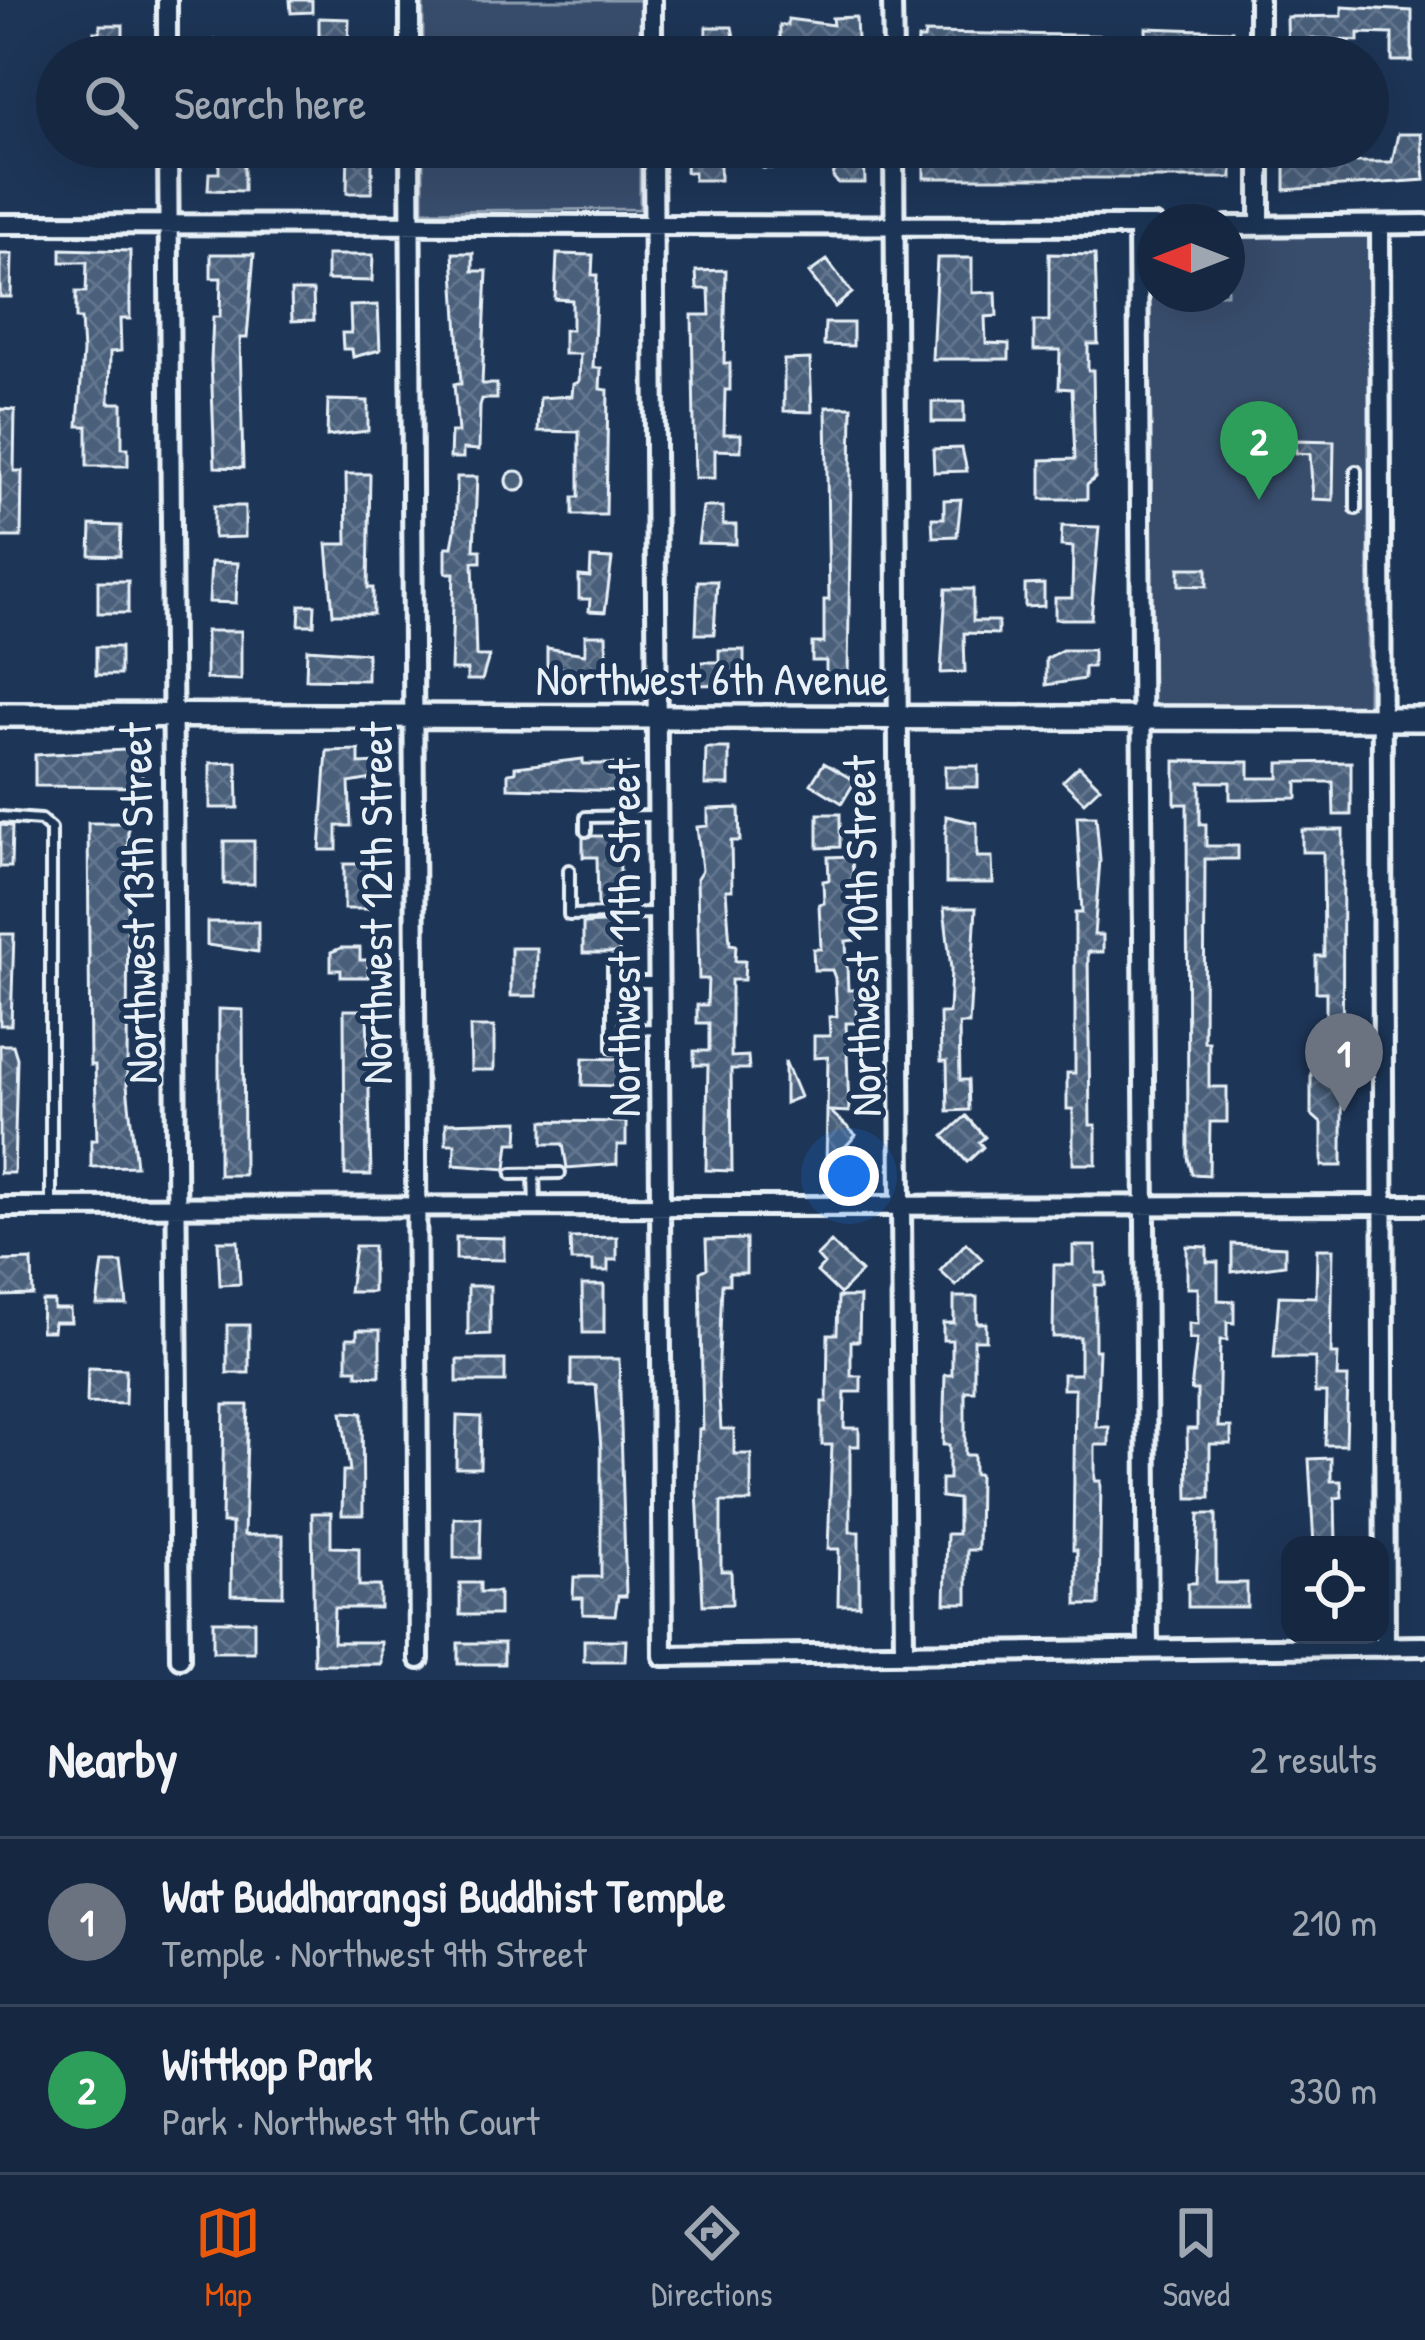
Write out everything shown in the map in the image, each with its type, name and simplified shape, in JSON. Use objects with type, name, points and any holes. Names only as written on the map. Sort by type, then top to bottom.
[{"type":"street","points":[[167,0],[167,36]]},
{"type":"street","points":[[410,0],[410,36]]},
{"type":"street","points":[[652,0],[652,36]]},
{"type":"street","points":[[892,0],[893,36]]},
{"type":"street","points":[[1258,0],[1259,36]]},
{"type":"street","name":"Northwest 13th Street","points":[[168,168],[179,1658]]},
{"type":"street","name":"Northwest 12th Street","points":[[410,168],[419,1659]]},
{"type":"street","name":"Northwest 11th Street","points":[[652,168],[663,1656],[904,1653]]},
{"type":"street","name":"Northwest 10th Street","points":[[894,168],[904,1653]]},
{"type":"street","points":[[1260,168],[1260,226]]},
{"type":"street","points":[[0,224],[1137,226]]},
{"type":"street","points":[[1245,226],[1425,224]]},
{"type":"street","points":[[1380,225],[1385,1647]]},
{"type":"street","points":[[1145,312],[1141,717],[1148,1649]]},
{"type":"street","name":"Northwest 6th Avenue","points":[[0,715],[1425,719]]},
{"type":"street","points":[[0,1207],[1425,1205]]},
{"type":"street","points":[[904,1653],[1425,1646]]},
{"type":"lane","points":[[1356,471],[1356,509]]},
{"type":"lane","points":[[1356,495],[1380,495]]},
{"type":"lane","points":[[586,831],[586,817],[659,815]]},
{"type":"lane","points":[[0,817],[41,820],[51,829],[51,1207]]},
{"type":"lane","points":[[569,870],[569,915],[660,913]]},
{"type":"lane","points":[[613,963],[614,1048]]},
{"type":"lane","points":[[613,982],[660,982]]},
{"type":"lane","points":[[614,1030],[660,1029]]},
{"type":"lane","points":[[534,1173],[536,1208]]},
{"type":"lane","points":[[512,1174],[560,1173]]},
{"type":"shaded area","points":[[423,0],[640,0],[640,36],[423,36]]},
{"type":"shaded area","points":[[423,168],[640,168],[640,209],[423,211]]},
{"type":"shaded area","points":[[1370,233],[1368,706],[1150,706],[1147,312],[1245,312],[1245,235]]},
{"type":"building","points":[[290,0],[312,0],[312,12],[291,13]]},
{"type":"building","points":[[1342,7],[1412,11],[1412,61],[1392,61],[1392,34],[1287,36],[1287,17],[1342,16]]},
{"type":"building","points":[[856,17],[857,36],[780,36],[780,25],[788,25],[788,19],[833,25],[832,18]]},
{"type":"building","points":[[319,18],[349,19],[349,36],[319,36]]},
{"type":"building","points":[[100,25],[123,25],[123,36],[95,36],[94,32],[100,32]]},
{"type":"building","points":[[706,27],[732,27],[734,36],[706,36]]},
{"type":"building","points":[[1146,28],[1232,31],[1232,36],[1146,36]]},
{"type":"building","points":[[925,33],[1146,36],[924,36]]},
{"type":"building","points":[[1398,134],[1421,134],[1425,180],[1285,190],[1285,168],[1389,168]]},
{"type":"building","points":[[219,168],[244,168],[244,191],[208,190],[209,173],[219,173]]},
{"type":"building","points":[[348,168],[372,168],[372,193],[347,193]]},
{"type":"building","points":[[686,168],[720,168],[720,180],[694,180],[694,172],[686,172]]},
{"type":"building","points":[[835,168],[865,168],[865,183],[838,183],[833,177]]},
{"type":"building","points":[[924,168],[1232,168],[1232,178],[924,178]]},
{"type":"building","points":[[61,249],[130,251],[130,319],[120,319],[121,351],[110,352],[109,403],[122,403],[122,448],[128,448],[128,466],[87,466],[87,426],[78,426],[83,352],[76,292],[86,292],[87,262],[61,262]]},
{"type":"building","points":[[453,253],[473,253],[473,271],[487,271],[482,384],[497,384],[497,399],[482,399],[480,406],[479,450],[463,449],[463,458],[450,458],[451,432],[458,432],[454,384],[461,384]]},
{"type":"building","points":[[0,254],[12,254],[11,297],[0,297]]},
{"type":"building","points":[[211,254],[254,254],[247,338],[240,338],[243,468],[215,467],[211,361],[213,317],[220,317],[221,278],[211,278]]},
{"type":"building","points":[[557,254],[593,255],[592,275],[597,275],[593,368],[601,368],[600,389],[608,390],[606,515],[573,515],[573,497],[579,497],[579,432],[538,431],[540,398],[572,396],[573,384],[579,382],[580,354],[564,354],[564,330],[572,330],[572,300],[555,299]]},
{"type":"building","points":[[1049,254],[1095,255],[1098,344],[1088,344],[1088,370],[1093,370],[1095,478],[1087,485],[1087,499],[1041,499],[1041,460],[1075,459],[1072,389],[1059,388],[1060,350],[1034,350],[1034,321],[1049,321]]},
{"type":"building","points":[[327,255],[373,255],[372,281],[327,280]]},
{"type":"building","points":[[937,258],[972,258],[972,293],[996,292],[997,316],[985,317],[986,343],[1009,344],[1009,359],[932,359]]},
{"type":"building","points":[[827,260],[852,293],[835,307],[809,273]]},
{"type":"building","points":[[726,270],[724,363],[730,363],[730,390],[725,390],[724,434],[741,434],[741,451],[715,450],[715,478],[695,478],[692,315],[710,315],[709,289],[697,289],[696,271]]},
{"type":"building","points":[[291,291],[313,291],[314,320],[292,321]]},
{"type":"building","points":[[378,305],[380,350],[353,357],[352,349],[343,349],[342,333],[351,333],[350,306]]},
{"type":"building","points":[[825,323],[853,323],[853,346],[824,345]]},
{"type":"building","points":[[810,359],[812,412],[784,411],[784,360]]},
{"type":"building","points":[[328,400],[368,401],[368,431],[327,436]]},
{"type":"building","points":[[932,402],[964,402],[964,422],[932,422]]},
{"type":"building","points":[[826,407],[852,407],[848,677],[826,677],[826,661],[812,661],[812,643],[824,643],[824,600],[829,600]]},
{"type":"building","points":[[0,409],[15,410],[14,471],[22,471],[21,537],[0,537]]},
{"type":"building","points":[[1296,440],[1334,441],[1333,500],[1313,499],[1310,454],[1296,453]]},
{"type":"building","points":[[962,448],[967,471],[934,472],[933,449]]},
{"type":"building","points":[[516,471],[526,481],[516,491],[506,481]]},
{"type":"building","points":[[346,474],[370,474],[368,588],[373,588],[373,614],[333,614],[327,544],[347,544]]},
{"type":"building","points":[[457,477],[477,477],[474,550],[481,550],[481,562],[473,562],[476,656],[489,656],[482,680],[467,680],[467,670],[451,670],[454,573],[446,573],[446,547],[452,547],[455,531]]},
{"type":"building","points":[[961,499],[957,536],[933,537],[932,518],[944,518],[944,500]]},
{"type":"building","points":[[214,506],[245,506],[245,537],[214,538]]},
{"type":"building","points":[[703,507],[723,507],[723,525],[736,525],[736,544],[698,543]]},
{"type":"building","points":[[91,525],[121,526],[120,556],[90,555]]},
{"type":"building","points":[[1062,526],[1099,527],[1091,619],[1055,619],[1055,598],[1072,598],[1073,547],[1061,546]]},
{"type":"building","points":[[591,558],[612,559],[605,612],[589,611],[590,599],[579,599],[579,576],[590,577]]},
{"type":"building","points":[[211,562],[238,563],[236,603],[209,602]]},
{"type":"building","points":[[1179,568],[1207,568],[1207,586],[1179,585]]},
{"type":"building","points":[[98,581],[128,581],[128,613],[98,613]]},
{"type":"building","points":[[698,581],[717,581],[714,634],[696,634]]},
{"type":"building","points":[[1044,584],[1044,606],[1025,607],[1025,585]]},
{"type":"building","points":[[946,589],[973,589],[973,621],[998,621],[998,634],[964,633],[965,672],[941,673]]},
{"type":"building","points":[[300,605],[315,605],[314,625],[299,625]]},
{"type":"building","points":[[206,631],[241,631],[241,680],[206,679]]},
{"type":"building","points":[[585,635],[606,635],[607,677],[586,677],[586,669],[547,668],[547,648],[585,654]]},
{"type":"building","points":[[96,647],[120,647],[120,675],[96,675]]},
{"type":"building","points":[[307,649],[367,653],[367,680],[306,679]]},
{"type":"building","points":[[719,650],[744,650],[744,684],[694,685],[693,662],[719,662]]},
{"type":"building","points":[[1062,650],[1093,650],[1093,667],[1084,667],[1084,679],[1046,685],[1046,659]]},
{"type":"building","points":[[706,748],[729,748],[729,785],[705,785]]},
{"type":"building","points":[[142,749],[142,787],[35,786],[35,755]]},
{"type":"building","points":[[359,750],[359,764],[378,763],[378,778],[349,783],[351,826],[337,826],[337,850],[320,850],[327,751]]},
{"type":"building","points":[[583,759],[583,764],[628,764],[629,791],[508,788],[508,773],[515,772],[515,767]]},
{"type":"building","points":[[1175,761],[1249,762],[1249,778],[1279,778],[1279,763],[1351,762],[1351,815],[1334,815],[1333,782],[1297,782],[1297,798],[1230,799],[1230,782],[1200,782],[1200,824],[1206,824],[1206,846],[1238,846],[1238,859],[1205,859],[1204,1042],[1209,1042],[1209,1087],[1227,1087],[1227,1122],[1210,1122],[1209,1175],[1192,1174],[1188,1158],[1187,804],[1175,804]]},
{"type":"building","points":[[237,762],[238,808],[210,808],[210,763]]},
{"type":"building","points":[[824,763],[855,781],[842,803],[811,784]]},
{"type":"building","points":[[945,766],[978,766],[978,787],[945,787]]},
{"type":"building","points":[[1079,766],[1100,787],[1084,802],[1063,781]]},
{"type":"building","points":[[739,808],[740,841],[731,841],[732,890],[726,890],[730,944],[736,945],[735,961],[745,961],[744,980],[731,980],[731,1057],[748,1056],[749,1069],[731,1069],[732,1171],[706,1170],[708,1065],[694,1065],[694,1051],[709,1051],[709,1023],[697,1023],[697,1005],[707,1005],[708,979],[699,979],[697,878],[702,870],[697,827],[708,826],[708,809]]},
{"type":"building","points":[[818,814],[840,814],[840,847],[818,848]]},
{"type":"building","points":[[946,816],[977,823],[977,857],[992,857],[993,883],[946,883]]},
{"type":"building","points":[[1077,816],[1096,816],[1100,860],[1094,935],[1103,935],[1103,952],[1088,952],[1090,1125],[1096,1125],[1096,1164],[1073,1164],[1073,1109],[1067,1109],[1067,1073],[1075,1073],[1075,913],[1082,913]]},
{"type":"building","points":[[88,823],[128,823],[127,1086],[136,1166],[91,1167],[91,1140],[97,1140],[95,1065],[90,1065]]},
{"type":"building","points":[[0,825],[12,826],[11,867],[0,867]]},
{"type":"building","points":[[1302,830],[1343,830],[1342,1166],[1322,1166],[1322,1124],[1311,1114],[1311,1073],[1326,1073],[1326,992],[1316,992],[1316,956],[1324,956],[1323,852],[1302,852]]},
{"type":"building","points":[[619,836],[621,906],[598,906],[597,857],[583,857],[583,838]]},
{"type":"building","points":[[224,841],[254,841],[254,884],[224,884]]},
{"type":"building","points":[[852,856],[856,940],[846,941],[848,990],[855,990],[857,1023],[846,1023],[849,1112],[830,1111],[856,1135],[826,1168],[828,1057],[814,1058],[814,1036],[830,1036],[829,1017],[837,1016],[835,978],[832,970],[814,970],[813,949],[821,949],[819,904],[824,903],[823,881],[829,880],[828,857]]},
{"type":"building","points":[[344,864],[366,864],[367,909],[344,909]]},
{"type":"building","points":[[944,908],[976,908],[969,1024],[959,1024],[960,1080],[968,1080],[969,1110],[948,1111],[947,1061],[941,1061],[940,1013],[949,1013],[951,969]]},
{"type":"building","points":[[207,922],[258,922],[258,952],[207,945]]},
{"type":"building","points":[[619,922],[619,953],[583,953],[583,924]]},
{"type":"building","points":[[0,934],[14,934],[11,1025],[0,1025]]},
{"type":"building","points":[[360,948],[360,960],[368,960],[368,977],[341,977],[341,970],[331,970],[331,952]]},
{"type":"building","points":[[511,948],[537,948],[537,996],[511,996]]},
{"type":"building","points":[[219,1009],[243,1010],[244,1175],[219,1175]]},
{"type":"building","points":[[344,1010],[367,1010],[371,1175],[345,1175]]},
{"type":"building","points":[[470,1027],[494,1027],[494,1070],[471,1070]]},
{"type":"building","points":[[0,1045],[13,1045],[17,1058],[14,1173],[0,1173]]},
{"type":"building","points":[[583,1058],[622,1059],[621,1086],[582,1085]]},
{"type":"building","points":[[785,1061],[800,1097],[785,1103]]},
{"type":"building","points":[[966,1116],[985,1137],[979,1142],[983,1147],[967,1162],[944,1136]]},
{"type":"building","points":[[519,1121],[518,1143],[509,1143],[506,1169],[454,1165],[455,1144],[446,1144],[446,1123]]},
{"type":"building","points":[[543,1121],[626,1122],[626,1145],[617,1145],[617,1164],[567,1168],[563,1144],[543,1144]]},
{"type":"building","points":[[456,1237],[504,1238],[504,1260],[456,1259]]},
{"type":"building","points":[[617,1237],[617,1260],[608,1260],[608,1271],[593,1271],[593,1261],[571,1261],[570,1238]]},
{"type":"building","points":[[746,1239],[746,1273],[729,1273],[729,1284],[722,1284],[718,1382],[721,1429],[734,1429],[734,1454],[751,1454],[751,1502],[721,1502],[721,1571],[731,1571],[732,1604],[703,1605],[697,1491],[699,1429],[703,1429],[700,1272],[707,1268],[706,1240]]},
{"type":"building","points":[[218,1241],[238,1241],[240,1284],[220,1285]]},
{"type":"building","points":[[831,1242],[861,1272],[840,1294],[817,1272],[824,1264],[817,1256]]},
{"type":"building","points":[[966,1243],[982,1259],[956,1286],[940,1271]]},
{"type":"building","points":[[1232,1244],[1285,1247],[1285,1265],[1232,1272]]},
{"type":"building","points":[[355,1246],[373,1246],[373,1292],[349,1292]]},
{"type":"building","points":[[1073,1246],[1096,1246],[1096,1273],[1105,1273],[1105,1285],[1095,1285],[1096,1427],[1109,1427],[1109,1445],[1095,1445],[1095,1481],[1101,1481],[1099,1605],[1077,1605],[1077,1550],[1073,1550],[1075,1389],[1063,1389],[1063,1374],[1080,1374],[1080,1337],[1053,1337],[1054,1265],[1073,1265]]},
{"type":"building","points":[[1187,1246],[1207,1247],[1207,1262],[1218,1262],[1218,1300],[1234,1301],[1234,1323],[1227,1322],[1227,1340],[1220,1340],[1218,1427],[1231,1427],[1231,1444],[1210,1444],[1210,1498],[1188,1498],[1187,1429],[1197,1429],[1197,1390],[1191,1390],[1197,1339],[1189,1339],[1189,1323],[1198,1324],[1198,1288],[1187,1288]]},
{"type":"building","points":[[1317,1249],[1333,1249],[1331,1354],[1338,1354],[1337,1377],[1348,1377],[1346,1445],[1325,1445],[1326,1393],[1315,1393],[1315,1358],[1274,1358],[1279,1296],[1316,1297]]},
{"type":"building","points":[[32,1260],[33,1295],[0,1296],[0,1261]]},
{"type":"building","points":[[103,1263],[122,1263],[127,1305],[97,1305]]},
{"type":"building","points":[[582,1285],[604,1285],[604,1333],[583,1333]]},
{"type":"building","points":[[468,1286],[490,1286],[490,1334],[468,1335]]},
{"type":"building","points":[[838,1297],[860,1297],[859,1341],[851,1341],[851,1376],[861,1376],[861,1392],[845,1392],[844,1428],[859,1428],[859,1446],[850,1446],[850,1532],[859,1532],[859,1605],[838,1605],[839,1549],[828,1549],[832,1445],[822,1445],[822,1402],[827,1402],[828,1334],[837,1334]]},
{"type":"building","points":[[954,1297],[977,1297],[977,1323],[986,1323],[986,1340],[974,1340],[974,1391],[965,1391],[965,1455],[974,1455],[974,1474],[979,1474],[978,1550],[967,1550],[967,1603],[945,1603],[947,1534],[958,1534],[958,1499],[941,1497],[941,1479],[949,1479],[949,1445],[943,1445],[945,1375],[952,1375],[952,1340],[943,1340],[943,1323],[954,1323]]},
{"type":"building","points":[[42,1301],[54,1301],[54,1309],[70,1309],[71,1322],[54,1322],[53,1331],[41,1331]]},
{"type":"building","points":[[227,1325],[249,1325],[249,1373],[227,1373]]},
{"type":"building","points":[[357,1330],[380,1330],[380,1376],[357,1375],[357,1369],[347,1369],[347,1338],[357,1338]]},
{"type":"building","points":[[571,1359],[619,1359],[626,1596],[618,1596],[615,1615],[583,1614],[583,1598],[573,1598],[574,1577],[601,1577],[601,1449],[596,1385],[571,1385]]},
{"type":"building","points":[[457,1360],[505,1360],[505,1382],[457,1382]]},
{"type":"building","points":[[88,1368],[126,1369],[125,1404],[87,1403]]},
{"type":"building","points":[[224,1405],[248,1405],[244,1535],[283,1535],[283,1596],[231,1595],[232,1523],[222,1523]]},
{"type":"building","points":[[342,1412],[362,1413],[363,1515],[342,1515],[343,1471],[350,1471]]},
{"type":"building","points":[[457,1416],[481,1417],[480,1468],[456,1468]]},
{"type":"building","points":[[1331,1458],[1331,1481],[1341,1481],[1342,1497],[1335,1498],[1336,1536],[1313,1536],[1309,1459]]},
{"type":"building","points":[[312,1513],[331,1513],[331,1547],[359,1548],[359,1586],[380,1586],[380,1608],[334,1608],[333,1642],[381,1642],[381,1664],[314,1664]]},
{"type":"building","points":[[1199,1514],[1216,1514],[1216,1583],[1247,1583],[1247,1607],[1188,1607],[1188,1583],[1196,1583]]},
{"type":"building","points":[[454,1518],[481,1518],[480,1558],[454,1558]]},
{"type":"building","points":[[460,1583],[480,1583],[480,1592],[499,1592],[499,1615],[460,1615]]},
{"type":"building","points":[[213,1621],[254,1621],[254,1652],[213,1652]]},
{"type":"building","points":[[584,1640],[626,1640],[625,1661],[584,1661]]},
{"type":"building","points":[[458,1643],[504,1643],[504,1664],[458,1664]]},
{"type":"place","name":"Wittkop Park","points":[[1259,500]]},
{"type":"place","name":"Wat Buddharangsi Buddhist Temple","points":[[1344,1112]]}]
